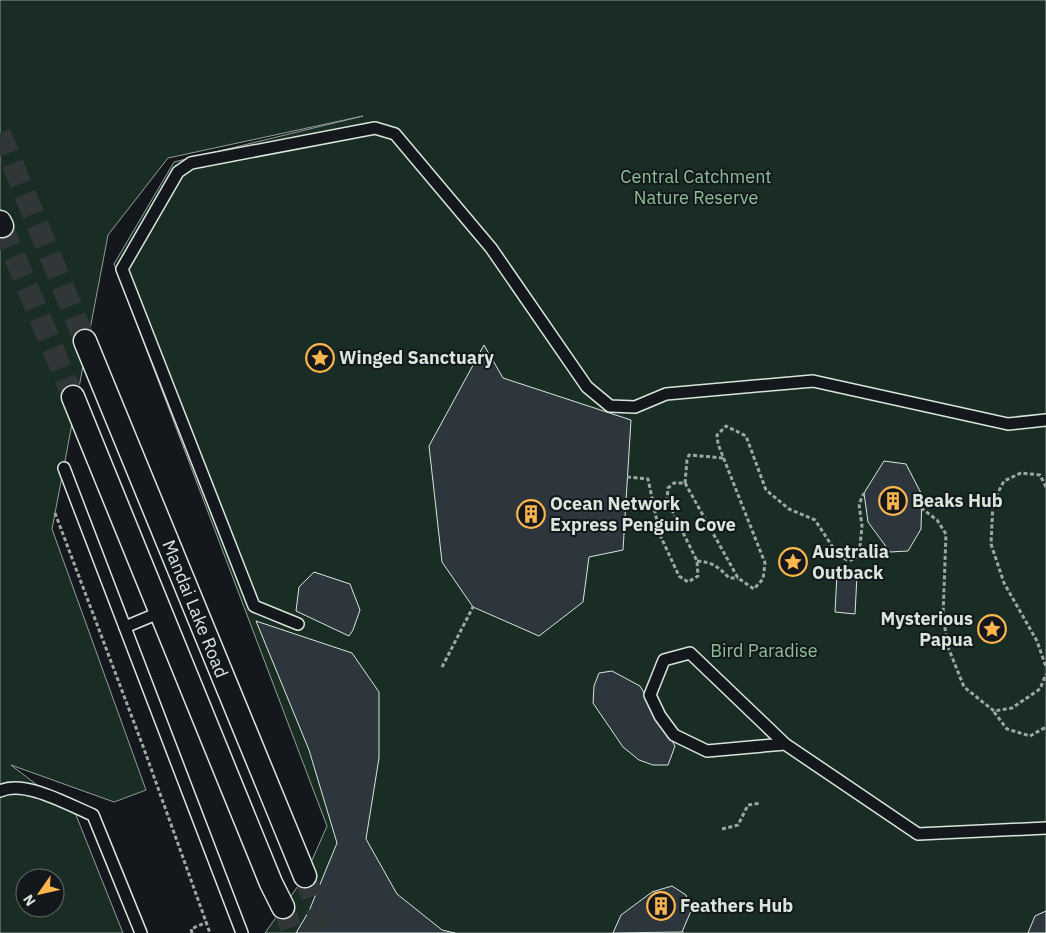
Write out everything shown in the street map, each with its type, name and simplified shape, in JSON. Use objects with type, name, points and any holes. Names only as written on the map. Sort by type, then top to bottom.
[{"type":"street","name":"Mandai Lake Road","points":[[85,342],[305,876]]},
{"type":"street","name":"Mandai Lake Road","points":[[73,397],[271,883],[283,907]]},
{"type":"lane","points":[[298,624],[254,606],[122,269],[178,172],[191,163],[375,128],[395,134],[491,248],[587,386],[610,406],[635,407],[666,394],[813,381],[1008,424],[1046,420]]},
{"type":"lane","points":[[64,468],[242,933]]},
{"type":"lane","points":[[125,627],[162,612]]},
{"type":"lane","points":[[785,744],[707,751],[674,735],[660,716],[650,695],[664,660],[690,653],[785,744],[918,834],[1046,828]]},
{"type":"lane","points":[[0,791],[7,788],[29,788],[93,815],[141,933]]},
{"type":"path","points":[[723,458],[690,455],[687,460],[685,483],[738,578],[754,589],[763,579],[764,563],[718,444],[717,435],[726,426],[746,436],[766,490],[789,509],[815,520],[838,555],[849,561],[859,556],[862,526],[859,504],[864,493]]},
{"type":"path","points":[[1046,487],[1040,475],[1020,473],[1004,481],[993,502],[991,544],[1004,583],[1037,641],[1046,667]]},
{"type":"path","points":[[627,477],[648,479],[660,535],[679,576],[688,582],[698,576],[697,561],[667,500],[668,488],[674,483],[685,483]]},
{"type":"path","points":[[921,508],[937,520],[946,534],[944,616],[948,647],[964,687],[994,711],[1007,729],[1030,736],[1046,727]]},
{"type":"path","points":[[56,513],[208,922],[210,933]]},
{"type":"path","points":[[697,561],[709,562],[720,568],[729,578],[738,578]]},
{"type":"path","points":[[442,667],[473,607]]},
{"type":"path","points":[[994,711],[1012,708],[1040,690],[1046,674]]},
{"type":"path","points":[[722,829],[738,825],[748,804],[761,803]]},
{"type":"path","points":[[192,933],[191,929],[208,922]]},
{"type":"green space","name":"Bird Paradise","points":[[0,0],[1046,0],[1046,933],[265,933],[305,876],[327,826],[114,264],[174,162],[363,116],[168,158],[108,235],[52,529],[146,790],[114,802],[11,765],[76,815],[123,933],[0,933]]},
{"type":"building","name":"Ocean Network Express Penguin Cove","points":[[484,345],[503,378],[631,420],[623,550],[589,557],[583,602],[539,636],[473,607],[442,562],[429,446]]},
{"type":"building","name":"Beaks Hub","points":[[884,461],[906,464],[922,495],[921,529],[908,551],[890,552],[868,522],[864,493]]},
{"type":"building","points":[[314,572],[350,584],[360,610],[349,636],[296,611],[299,587]]},
{"type":"building","points":[[837,574],[857,575],[855,614],[835,612]]},
{"type":"building","points":[[256,621],[352,653],[379,692],[379,758],[366,839],[397,894],[442,930],[455,933],[296,933],[309,911],[337,843],[309,750]]},
{"type":"building","points":[[612,671],[640,686],[675,746],[668,765],[653,765],[639,760],[623,747],[593,703],[594,686],[599,673]]},
{"type":"building","name":"Feathers Hub","points":[[672,886],[686,895],[691,911],[682,932],[613,933],[621,915],[652,892]]},
{"type":"building","points":[[1046,911],[1046,933],[1028,933],[1035,916]]},
{"type":"tunnel","points":[[0,133],[85,341]]},
{"type":"tunnel","points":[[2,226],[73,397]]},
{"type":"tunnel","points":[[305,876],[325,933]]},
{"type":"tunnel","points":[[283,907],[293,933]]},
{"type":"place","name":"Winged Sanctuary","points":[[320,358]]},
{"type":"place","name":"Beaks Hub","points":[[893,501]]},
{"type":"place","name":"Ocean Network Express Penguin Cove","points":[[531,514]]},
{"type":"place","name":"Australia Outback","points":[[793,562]]},
{"type":"place","name":"Mysterious Papua","points":[[992,629]]},
{"type":"place","name":"Feathers Hub","points":[[661,906]]},
{"type":"park label","name":"Central Catchment Nature Reserve","points":[[696,187]]}]
